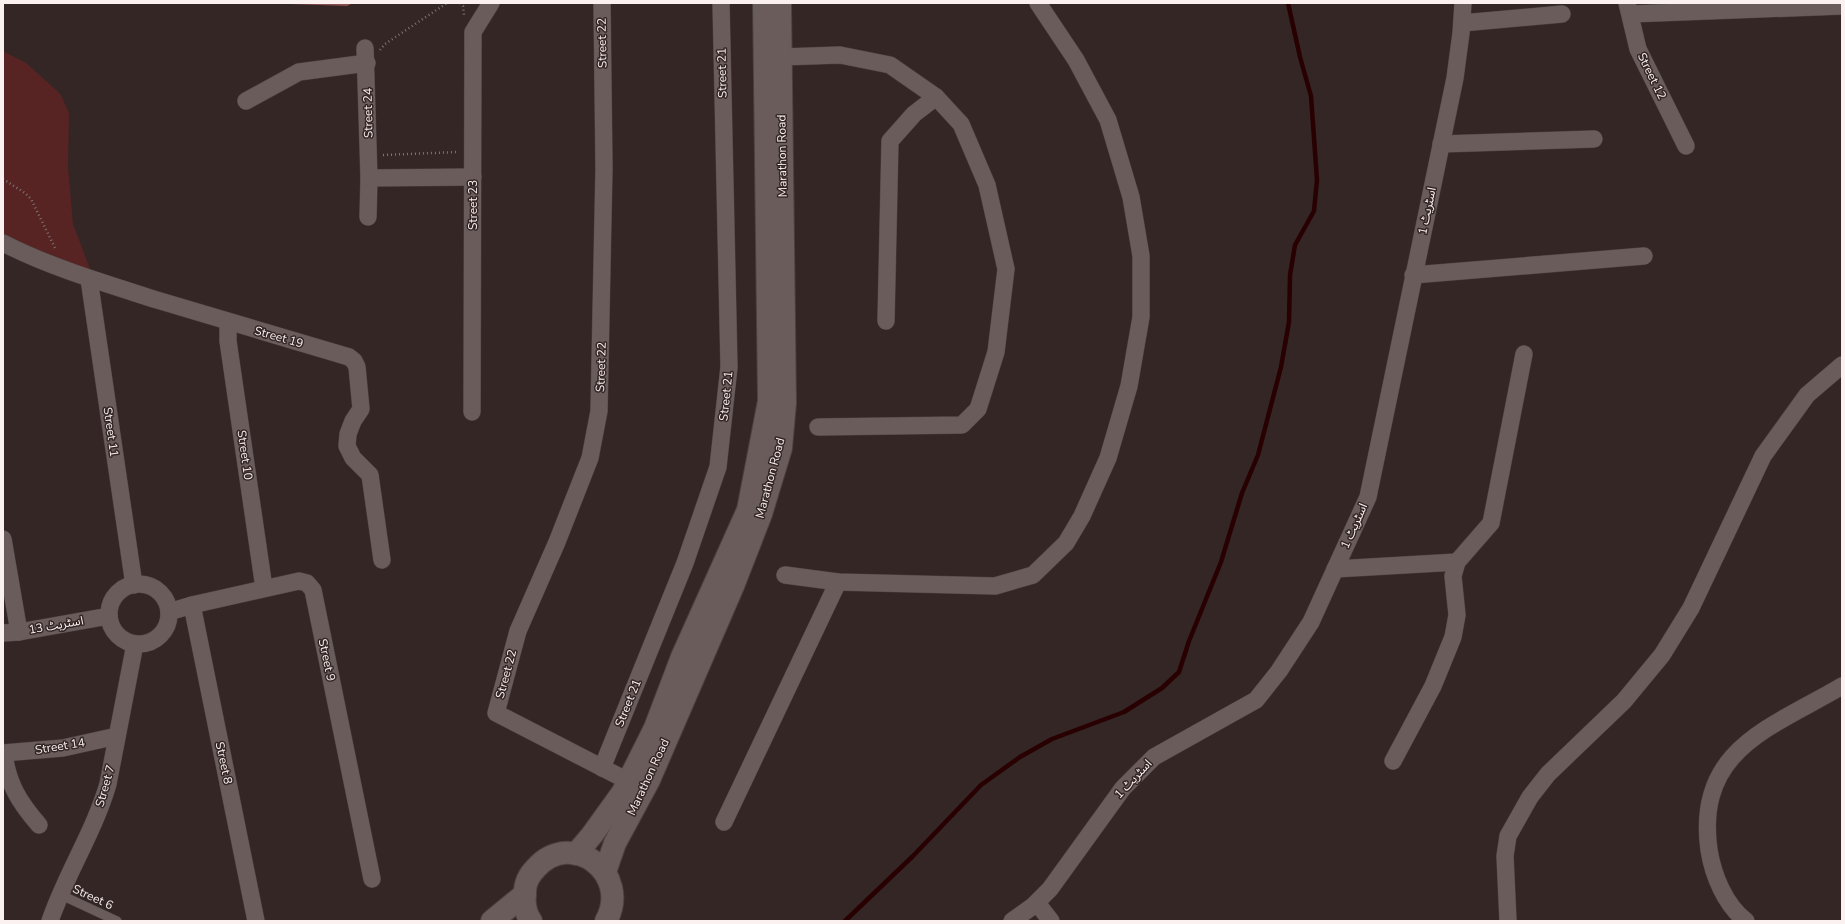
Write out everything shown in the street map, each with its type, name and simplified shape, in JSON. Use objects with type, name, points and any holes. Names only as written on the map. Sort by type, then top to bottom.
[{"type":"main road","name":"Marathon Road","points":[[576,854],[597,829],[623,792],[655,728],[682,657],[748,510],[769,401],[764,3]]},
{"type":"main road","name":"Marathon Road","points":[[605,872],[615,843],[649,780],[733,586],[761,514],[781,448],[786,403],[780,3]]},
{"type":"main road","points":[[531,921],[524,904],[525,888],[531,874],[541,862],[554,855],[568,853],[583,855],[595,862],[605,872],[611,885],[613,899],[611,912],[606,921]]},
{"type":"main road","points":[[492,921],[525,894]]},
{"type":"street","name":"Street 23","points":[[472,412],[473,32],[491,3]]},
{"type":"street","name":"Street 22","points":[[602,3],[604,168],[599,411],[590,458],[557,542],[518,631],[496,713],[602,768]]},
{"type":"street","name":"Street 21","points":[[602,768],[685,564],[718,467],[729,367],[721,3]]},
{"type":"street","points":[[785,575],[838,582],[995,586],[1034,575],[1066,543],[1082,516],[1108,458],[1129,386],[1141,317],[1141,256],[1131,197],[1108,120],[1076,60],[1038,3]]},
{"type":"street","name":"اسٹریٹ 1","points":[[1012,921],[1037,903],[1050,889],[1124,788],[1154,757],[1256,700],[1279,671],[1311,622],[1368,497],[1455,78],[1463,3]]},
{"type":"street","points":[[1628,8],[1842,6]]},
{"type":"street","name":"Street 12","points":[[1628,8],[1638,49],[1686,146]]},
{"type":"street","points":[[1462,23],[1562,14]]},
{"type":"street","points":[[246,101],[299,72],[370,55]]},
{"type":"street","name":"Street 24","points":[[368,217],[370,55]]},
{"type":"street","points":[[781,56],[840,55],[890,65],[936,97],[961,124],[987,185],[1006,269],[996,352],[978,409],[962,425],[818,427]]},
{"type":"street","points":[[886,321],[890,141],[914,114],[936,97]]},
{"type":"street","points":[[1441,144],[1594,139]]},
{"type":"street","points":[[369,178],[473,177]]},
{"type":"street","name":"Street 19","points":[[3,243],[34,258],[89,279],[348,357],[354,361],[357,367],[361,409],[353,421],[348,434],[347,446],[353,458],[370,474],[382,560]]},
{"type":"street","points":[[1413,275],[1644,256]]},
{"type":"street","name":"Street 11","points":[[89,279],[134,585]]},
{"type":"street","name":"Street 10","points":[[228,322],[228,340],[264,588]]},
{"type":"street","points":[[1393,761],[1433,686],[1452,637],[1457,615],[1453,576],[1457,562],[1491,523],[1524,354]]},
{"type":"street","points":[[1508,921],[1505,856],[1508,836],[1530,797],[1548,774],[1624,701],[1662,655],[1691,608],[1763,456],[1807,395],[1842,365]]},
{"type":"street","points":[[3,539],[11,632]]},
{"type":"street","points":[[1335,569],[1457,562]]},
{"type":"street","name":"Street 9","points":[[169,612],[192,605],[299,581],[307,583],[313,590],[372,879]]},
{"type":"street","points":[[724,822],[838,582]]},
{"type":"street","points":[[134,585],[146,585],[158,591],[166,600],[169,612],[167,626],[159,636],[148,643],[135,644],[122,639],[113,629],[109,616],[110,605],[116,595],[124,588],[134,585]]},
{"type":"street","name":"Street 8","points":[[192,605],[256,921]]},
{"type":"street","name":"اسٹریٹ 13","points":[[11,632],[109,616]]},
{"type":"street","name":"Street 7","points":[[50,921],[59,894],[103,801],[108,784],[135,644]]},
{"type":"street","points":[[1746,921],[1726,899],[1711,861],[1706,828],[1710,802],[1716,782],[1727,764],[1743,745],[1762,730],[1842,686]]},
{"type":"street","name":"Street 14","points":[[4,753],[63,748],[117,736]]},
{"type":"street","points":[[4,753],[6,771],[14,791],[39,825]]},
{"type":"street","points":[[602,768],[628,781]]},
{"type":"street","points":[[1037,903],[1051,921]]},
{"type":"lane","name":"Street 6","points":[[59,894],[117,921]]},
{"type":"path","points":[[370,55],[447,3]]},
{"type":"path","points":[[381,152],[384,155],[457,152]]},
{"type":"path","points":[[3,179],[25,193],[30,199],[52,241],[64,270]]},
{"type":"shaded area","points":[[262,3],[353,3],[347,6]]},
{"type":"shaded area","points":[[3,51],[26,63],[54,88],[61,95],[69,113],[68,167],[73,224],[90,269],[74,266],[3,237]]},
{"type":"waterway","points":[[845,921],[913,856],[981,785],[1020,757],[1052,739],[1124,712],[1162,688],[1179,672],[1189,641],[1221,562],[1242,493],[1258,455],[1281,367],[1289,322],[1290,275],[1295,245],[1314,211],[1317,180],[1311,96],[1300,57],[1288,3]]}]
